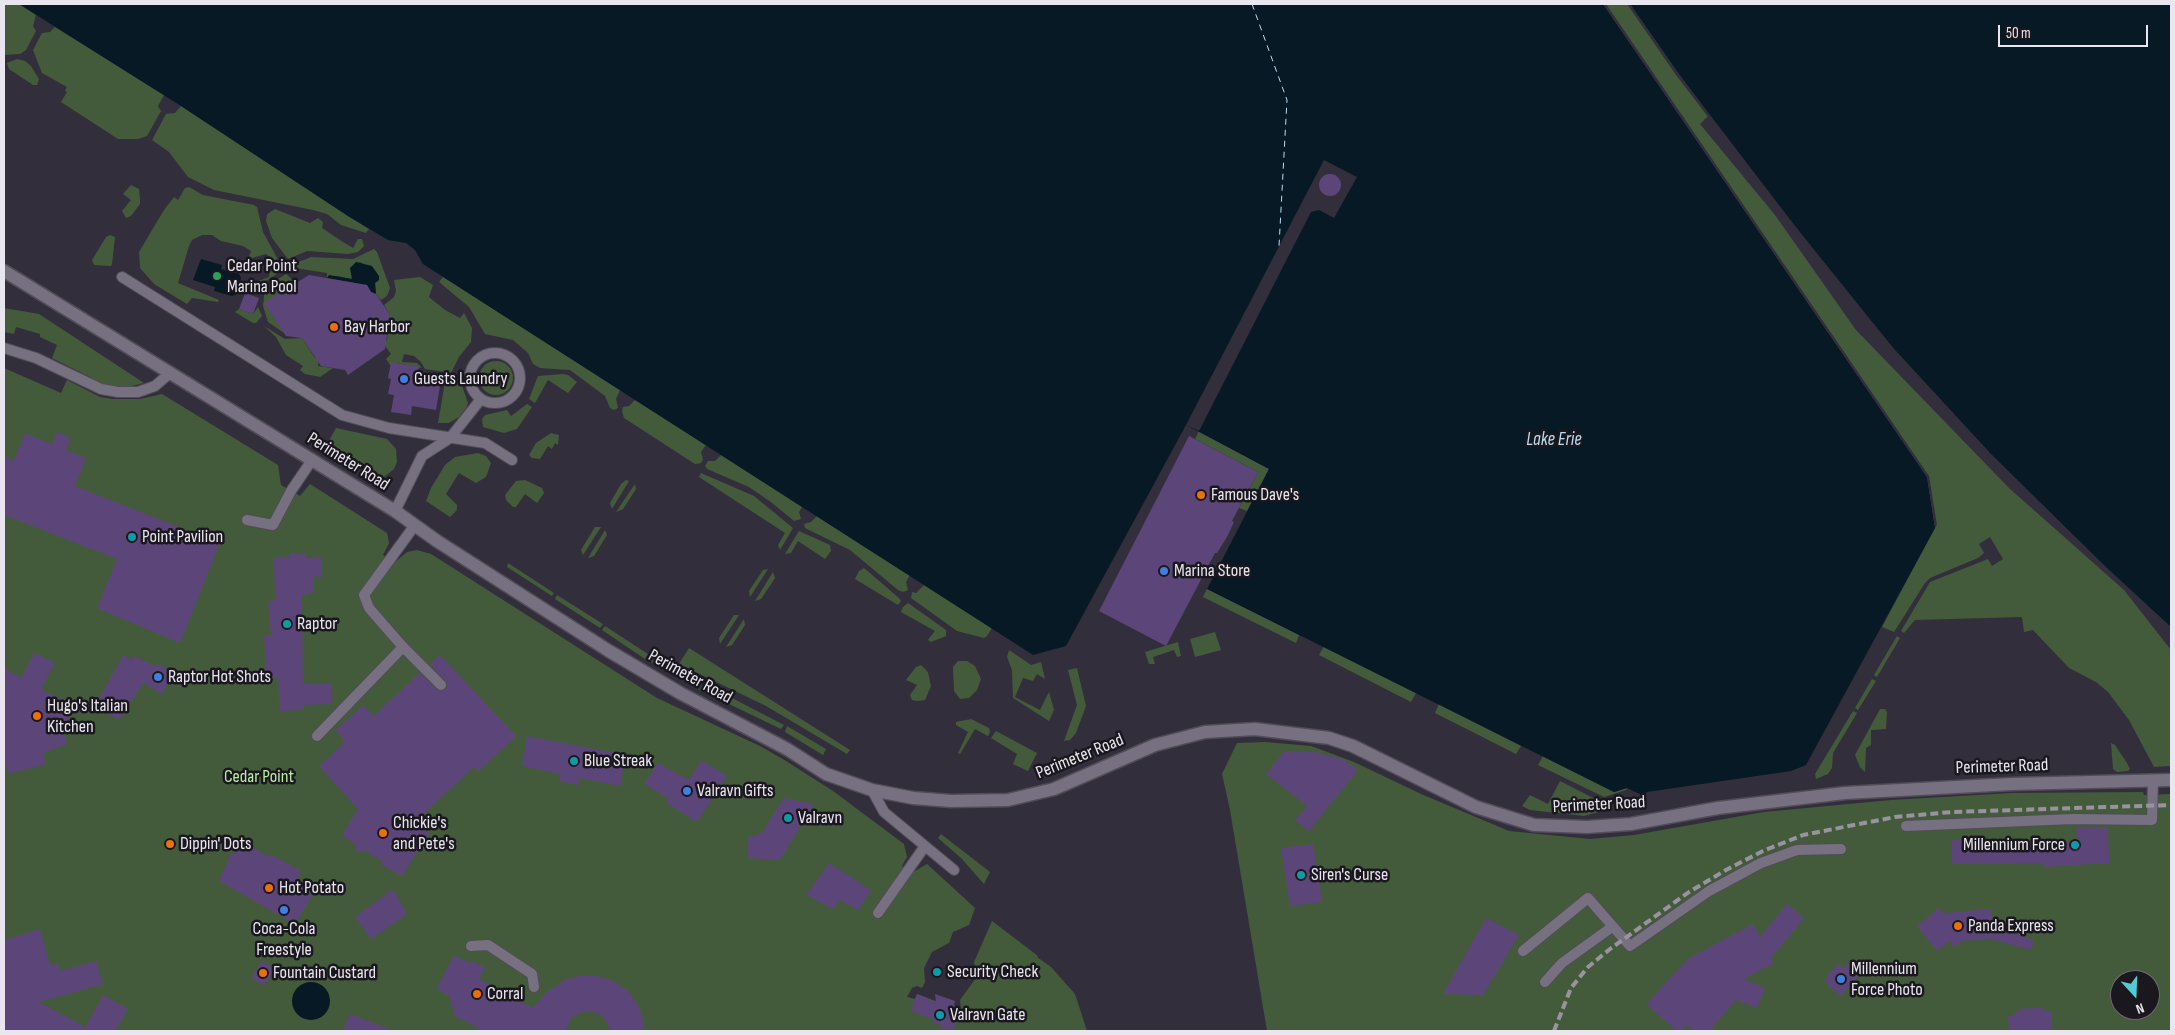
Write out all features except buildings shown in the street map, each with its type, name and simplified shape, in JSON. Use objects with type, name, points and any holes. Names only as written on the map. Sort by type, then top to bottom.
[{"type":"street","name":"Perimeter Road","points":[[4,273],[395,511],[609,650],[680,693],[787,749],[826,774],[872,790],[913,798],[951,801],[1008,800],[1054,789],[1155,745],[1205,732],[1255,729],[1329,738],[1354,746],[1476,807],[1534,825],[1587,827],[1631,824],[1718,808],[1845,793],[2012,784],[2171,780]]},
{"type":"lane","points":[[122,277],[342,415],[389,428],[485,443],[512,460]]},
{"type":"lane","points":[[4,348],[36,358],[101,389],[118,392],[138,392],[155,386],[170,373]]},
{"type":"lane","points":[[496,352],[505,354],[513,359],[520,376],[515,394],[499,403],[481,399],[474,392],[470,375],[478,358],[496,352]]},
{"type":"lane","points":[[395,511],[422,456],[450,438],[481,399]]},
{"type":"lane","points":[[247,520],[273,525],[291,491],[312,460]]},
{"type":"lane","points":[[415,525],[364,596],[369,608],[402,647],[441,685]]},
{"type":"lane","points":[[317,736],[402,647]]},
{"type":"lane","points":[[1906,826],[2072,818],[2152,820],[2153,780]]},
{"type":"lane","points":[[872,790],[884,812],[954,870]]},
{"type":"lane","points":[[878,913],[925,846]]},
{"type":"lane","points":[[1522,951],[1588,898],[1630,946],[1708,891],[1761,863],[1797,850],[1841,848]]},
{"type":"lane","points":[[1545,982],[1562,963],[1612,927]]},
{"type":"lane","points":[[472,946],[488,945],[532,974],[534,987]]},
{"type":"green space","points":[[4,4],[19,4],[36,15],[33,26],[36,31],[26,50],[20,54],[4,55]]},
{"type":"green space","points":[[1603,4],[1630,4],[1709,115],[1700,124],[1775,215],[1856,330],[2009,488],[2124,590],[2171,650],[2171,766],[2154,767],[2129,720],[2108,692],[2096,682],[2069,668],[2033,630],[2024,632],[2022,617],[1915,620],[1904,633],[1901,631],[1930,582],[1988,559],[1992,566],[2003,559],[1990,537],[1979,544],[1984,553],[1978,558],[1930,578],[1894,632],[1882,627],[1935,528],[1927,477]]},
{"type":"green space","points":[[55,27],[164,95],[158,106],[161,111],[147,136],[138,139],[118,139],[61,102],[67,92],[65,91],[67,87],[42,73],[33,50],[42,33],[50,32]]},
{"type":"green space","points":[[17,59],[25,61],[31,66],[39,79],[37,85],[33,85],[9,69],[7,63]]},
{"type":"green space","points":[[181,106],[369,229],[366,233],[341,225],[327,214],[313,210],[214,190],[188,177],[169,152],[152,140],[166,114],[175,113]]},
{"type":"green space","points":[[131,185],[139,189],[140,204],[131,216],[126,218],[122,211],[131,200],[123,194]]},
{"type":"green space","points":[[189,187],[203,195],[257,207],[263,232],[281,265],[281,271],[260,285],[251,284],[269,277],[270,272],[275,268],[273,259],[266,254],[248,259],[251,251],[243,246],[221,241],[212,235],[202,235],[192,240],[189,246],[178,283],[219,300],[218,302],[192,298],[187,304],[154,284],[140,268],[139,252],[174,197],[178,200],[185,188]]},
{"type":"green space","points":[[275,209],[310,223],[318,218],[323,222],[322,228],[343,242],[353,248],[358,239],[362,239],[364,246],[358,252],[348,254],[307,251],[288,259],[272,238],[266,221],[267,214]]},
{"type":"green space","points":[[110,235],[115,237],[111,266],[94,265],[92,260],[106,237]]},
{"type":"green space","points":[[374,249],[377,252],[390,288],[387,296],[381,300],[376,294],[375,283],[378,281],[376,272],[360,262],[354,266],[351,272],[353,277],[351,279],[337,276],[327,278],[327,273],[295,268],[296,263],[311,257],[353,259]]},
{"type":"green space","points":[[286,274],[296,283],[276,320],[284,333],[268,322],[263,306],[265,287]]},
{"type":"green space","points":[[420,277],[433,285],[429,297],[445,310],[460,318],[464,313],[472,328],[471,342],[459,357],[451,373],[425,369],[414,356],[404,354],[402,362],[417,363],[422,368],[397,363],[396,366],[390,365],[386,359],[391,354],[383,343],[387,340],[390,315],[384,305],[394,297],[396,291],[394,280]]},
{"type":"green space","points":[[443,277],[620,390],[616,399],[618,408],[614,410],[610,408],[605,396],[570,370],[540,368],[533,364],[528,353],[513,340],[485,334],[469,307],[439,282]]},
{"type":"green space","points":[[258,307],[262,316],[256,323],[235,312],[239,309],[253,314]]},
{"type":"green space","points":[[4,308],[39,314],[144,383],[132,386],[107,386],[98,383],[52,358],[57,345],[40,337],[40,334],[16,327],[14,334],[4,332]]},
{"type":"green space","points":[[264,326],[285,339],[302,338],[315,358],[319,359],[318,366],[333,368],[320,377],[305,374],[300,370],[303,366],[286,355],[276,337]]},
{"type":"green space","points":[[496,361],[508,366],[513,378],[508,390],[496,395],[484,390],[479,378],[484,366]]},
{"type":"green space","name":"Cedar Point","points":[[4,368],[61,393],[67,380],[100,397],[113,399],[140,399],[162,394],[278,465],[281,485],[300,496],[310,484],[387,533],[389,543],[383,555],[395,562],[407,552],[417,550],[431,554],[657,698],[760,746],[786,761],[833,791],[904,844],[907,857],[902,866],[913,872],[927,864],[975,908],[969,925],[953,932],[949,943],[932,952],[924,968],[925,982],[922,988],[917,986],[912,988],[907,997],[915,999],[917,994],[941,1003],[955,1001],[954,1005],[961,1009],[960,1000],[976,978],[974,962],[992,921],[1051,967],[1075,994],[1087,1031],[4,1031]]},
{"type":"green space","points":[[568,375],[577,382],[568,393],[548,380],[535,403],[529,399],[538,376]]},
{"type":"green space","points":[[446,376],[460,380],[468,403],[459,417],[449,423],[438,423]]},
{"type":"green space","points":[[635,400],[706,445],[701,452],[703,459],[701,463],[695,464],[624,418],[623,407],[629,406]]},
{"type":"green space","points":[[527,404],[532,407],[517,429],[504,433],[483,427],[482,419],[485,415],[507,410],[511,416]]},
{"type":"green space","points":[[336,428],[387,439],[396,449],[397,462],[394,469],[384,477],[375,478],[325,448]]},
{"type":"green space","points":[[1199,431],[1269,469],[1247,511],[1239,508],[1258,472],[1195,439]]},
{"type":"green space","points":[[551,433],[559,435],[558,445],[555,443],[552,449],[548,446],[540,459],[532,458],[529,455],[536,443]]},
{"type":"green space","points":[[478,453],[486,456],[491,463],[486,477],[476,483],[459,473],[446,494],[457,505],[457,510],[450,517],[426,501],[431,488],[445,465],[455,457]]},
{"type":"green space","points":[[721,455],[802,507],[799,512],[801,519],[794,521],[749,487],[707,469],[705,466],[708,461],[715,461]]},
{"type":"green space","points":[[701,473],[754,496],[793,528],[780,550],[778,545],[785,533],[699,477]]},
{"type":"green space","points":[[525,480],[542,488],[544,493],[537,503],[525,494],[516,507],[513,507],[506,500],[505,495],[516,481]]},
{"type":"green space","points":[[626,480],[629,481],[612,509],[610,503],[621,484]]},
{"type":"green space","points":[[635,484],[636,489],[623,509],[616,512]]},
{"type":"green space","points":[[817,516],[910,575],[906,582],[908,590],[903,592],[898,590],[850,550],[805,528],[804,524],[811,522]]},
{"type":"green space","points":[[595,527],[601,527],[583,555],[581,550]]},
{"type":"green space","points":[[605,530],[607,535],[594,556],[588,558]]},
{"type":"green space","points":[[799,531],[830,545],[831,551],[825,559],[798,541],[791,553],[785,554]]},
{"type":"green space","points":[[508,563],[554,593],[552,596],[507,567]]},
{"type":"green space","points":[[864,568],[899,598],[901,601],[898,605],[855,579],[859,571]]},
{"type":"green space","points":[[768,569],[750,597],[749,591],[763,570]]},
{"type":"green space","points":[[773,572],[775,578],[761,599],[755,601]]},
{"type":"green space","points":[[925,584],[992,628],[987,636],[984,638],[957,631],[911,598],[912,592],[916,593]]},
{"type":"green space","points":[[1207,589],[1299,635],[1296,643],[1203,597]]},
{"type":"green space","points":[[557,595],[603,624],[600,628],[555,599]]},
{"type":"green space","points":[[908,603],[946,630],[946,636],[931,642],[928,640],[935,631],[901,612]]},
{"type":"green space","points":[[734,615],[739,615],[720,644],[719,638]]},
{"type":"green space","points":[[744,619],[745,625],[732,645],[726,647]]},
{"type":"green space","points":[[605,626],[648,654],[645,659],[602,630]]},
{"type":"green space","points":[[1215,632],[1221,650],[1195,657],[1190,639]]},
{"type":"green space","points":[[1897,636],[1900,638],[1877,677],[1874,675]]},
{"type":"green space","points":[[1178,642],[1181,656],[1177,657],[1174,650],[1153,657],[1155,664],[1149,664],[1145,652]]},
{"type":"green space","points":[[1324,646],[1416,693],[1411,702],[1319,655]]},
{"type":"green space","points":[[689,648],[850,750],[847,754],[766,706],[679,664]]},
{"type":"green space","points":[[1009,650],[1031,665],[1041,662],[1045,679],[1037,674],[1033,681],[1023,678],[1015,697],[1040,710],[1049,692],[1054,710],[1049,721],[1013,698],[1012,670],[1007,657]]},
{"type":"green space","points":[[650,655],[700,684],[698,689],[648,660]]},
{"type":"green space","points":[[958,661],[967,661],[975,666],[981,679],[977,690],[969,698],[960,699],[954,691],[953,667]]},
{"type":"green space","points":[[921,665],[928,672],[931,686],[925,700],[917,701],[912,700],[910,695],[917,685],[906,680],[916,667]]},
{"type":"green space","points":[[1077,668],[1086,706],[1076,733],[1070,740],[1064,741],[1077,705],[1068,670]]},
{"type":"green space","points":[[1872,679],[1876,681],[1858,710],[1855,708]]},
{"type":"green space","points":[[702,685],[784,725],[781,729],[699,690]]},
{"type":"green space","points":[[1439,704],[1521,746],[1516,754],[1435,713]]},
{"type":"green space","points":[[1880,709],[1885,709],[1887,712],[1886,729],[1871,730],[1871,745],[1866,748],[1865,772],[1860,767],[1855,755]]},
{"type":"green space","points":[[1853,711],[1857,713],[1833,753],[1832,768],[1828,774],[1816,779],[1815,774]]},
{"type":"green space","points":[[971,719],[989,728],[990,732],[988,736],[975,729],[960,754],[958,753],[968,732],[956,725],[956,722]]},
{"type":"green space","points":[[787,726],[826,749],[823,755],[785,732]]},
{"type":"green space","points":[[996,731],[1037,753],[1028,771],[1013,764],[1017,754],[991,738]]},
{"type":"green space","points":[[1265,742],[1311,746],[1354,762],[1421,794],[1509,831],[1590,839],[1634,835],[1764,812],[1891,800],[2012,793],[2143,792],[2144,795],[2171,794],[2171,1031],[1267,1031],[1230,810],[1222,774],[1237,743]]},
{"type":"green space","points":[[2111,743],[2115,745],[2127,763],[2130,769],[2128,771],[2117,772],[2113,769]]},
{"type":"green space","points":[[1543,756],[1614,792],[1627,788],[1604,797],[1538,765]]},
{"type":"green space","points":[[1560,781],[1613,808],[1584,816],[1530,810],[1522,806],[1530,795],[1548,804]]},
{"type":"green space","points":[[941,834],[990,872],[984,884],[961,858],[938,838]]},
{"type":"water","name":"Lake Erie","points":[[19,4],[1603,4],[1927,477],[1935,528],[1806,765],[1791,771],[1647,792],[1644,796],[1627,788],[1614,792],[1207,589],[1269,469],[1186,425],[1066,646],[1033,655],[423,264],[415,250],[406,243],[388,240],[348,216],[181,106]]},
{"type":"water","points":[[1630,4],[2171,4],[2171,627],[2106,567],[1989,452],[1894,349],[1762,185],[1678,73]]},
{"type":"water","name":"Cedar Point Marina Pool","points":[[201,259],[222,265],[221,269],[239,274],[241,278],[237,294],[232,296],[214,291],[215,287],[193,280]]},
{"type":"water","points":[[356,262],[372,266],[379,276],[379,280],[375,283],[376,294],[371,292],[367,285],[327,278],[329,275],[352,279],[350,268]]},
{"type":"water","points":[[311,982],[325,987],[330,1001],[325,1015],[311,1020],[297,1015],[292,1001],[297,987]]},
{"type":"pier","points":[[1603,4],[1606,4],[1929,476],[1937,525],[1935,528],[1927,477]]},
{"type":"pier","points":[[1627,4],[1630,4],[1678,73],[1834,277],[1894,349],[1989,452],[1988,454],[1892,351],[1832,279],[1676,75]]},
{"type":"pier","points":[[1324,160],[1357,177],[1334,218],[1319,210],[1311,212],[1199,431],[1186,425]]},
{"type":"ferry route","points":[[1252,4],[1287,100],[1279,246]]},
{"type":"railway","points":[[1554,1031],[1571,988],[1588,967],[1610,949],[1689,892],[1726,870],[1763,851],[1803,835],[1895,817],[1952,812],[2171,805]]},
{"type":"place","name":"Cedar Point Marina Pool","points":[[217,276]]},
{"type":"place","name":"Bay Harbor","points":[[334,327]]},
{"type":"place","name":"Guests Laundry","points":[[404,379]]},
{"type":"place","name":"Famous Dave's","points":[[1201,495]]},
{"type":"place","name":"Point Pavilion","points":[[132,537]]},
{"type":"place","name":"Marina Store","points":[[1164,571]]},
{"type":"place","name":"Raptor","points":[[287,624]]},
{"type":"place","name":"Raptor Hot Shots","points":[[158,677]]},
{"type":"place","name":"Hugo's Italian Kitchen","points":[[37,716]]},
{"type":"place","name":"Blue Streak","points":[[574,761]]},
{"type":"place","name":"Valravn Gifts","points":[[687,791]]},
{"type":"place","name":"Valravn","points":[[788,818]]},
{"type":"place","name":"Chickie's and Pete's","points":[[383,833]]},
{"type":"place","name":"Dippin' Dots","points":[[170,844]]},
{"type":"place","name":"Millennium Force","points":[[2075,845]]},
{"type":"place","name":"Siren's Curse","points":[[1301,875]]},
{"type":"place","name":"Hot Potato","points":[[269,888]]},
{"type":"place","name":"Coca-Cola Freestyle","points":[[284,910]]},
{"type":"place","name":"Panda Express","points":[[1958,926]]},
{"type":"place","name":"Security Check","points":[[937,972]]},
{"type":"place","name":"Fountain Custard","points":[[263,973]]},
{"type":"place","name":"Millennium Force Photo","points":[[1841,979]]},
{"type":"place","name":"Corral","points":[[477,994]]},
{"type":"place","name":"Valravn Gate","points":[[940,1015]]}]
